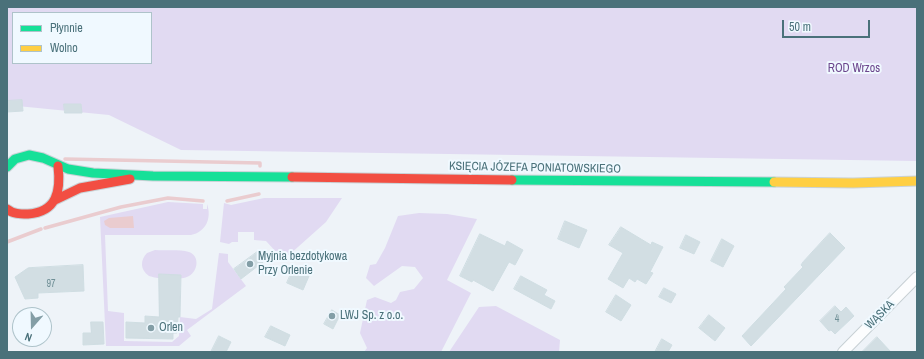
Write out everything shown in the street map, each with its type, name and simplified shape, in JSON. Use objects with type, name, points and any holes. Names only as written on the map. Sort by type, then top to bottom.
[{"type":"main road","name":"KSIĘCIA JÓZEFA PONIATOWSKIEGO","points":[[7,166],[17,158],[32,155],[47,158],[58,166],[74,171],[152,176],[853,183],[917,181]]},
{"type":"main road","points":[[56,200],[59,179],[58,166]]},
{"type":"main road","name":"KSIĘCIA JÓZEFA PONIATOWSKIEGO","points":[[9,214],[41,213],[47,210],[56,200],[80,188],[152,176]]},
{"type":"street","name":"WĄSKA","points":[[843,352],[917,277]]},
{"type":"green space","name":"ROD Wrzos","points":[[7,7],[917,7],[917,161],[181,150],[109,115],[7,105]]},
{"type":"green space","points":[[264,198],[342,198],[326,222],[289,255],[278,254],[266,241],[254,240],[254,232],[238,232],[238,242],[232,242],[229,244],[220,242],[224,203],[231,205]]},
{"type":"green space","points":[[168,202],[203,204],[203,209],[207,209],[207,204],[209,214],[204,228],[201,231],[191,235],[105,235],[108,311],[124,313],[124,341],[172,342],[179,336],[180,317],[196,319],[212,309],[219,253],[228,254],[228,262],[246,286],[187,330],[191,336],[179,346],[106,346],[100,217]]},
{"type":"green space","points":[[419,213],[447,214],[477,219],[447,280],[471,293],[441,352],[364,352],[367,348],[360,333],[367,300],[375,297],[391,303],[396,300],[400,292],[414,289],[423,278],[415,267],[402,266],[374,286],[366,278],[370,265],[376,264],[385,248],[398,216]]},
{"type":"green space","points":[[155,250],[189,252],[195,257],[196,267],[192,274],[180,279],[163,279],[149,276],[144,271],[142,262],[147,253]]},
{"type":"green space","points":[[496,306],[560,340],[559,352],[449,352],[479,307]]},
{"type":"shaded area","points":[[133,216],[134,228],[110,228],[105,225],[104,221],[109,218]]},
{"type":"building","points":[[22,100],[23,111],[7,112],[7,101]]},
{"type":"building","points":[[64,104],[81,104],[82,113],[65,113]]},
{"type":"building","points":[[565,221],[587,230],[579,248],[558,239]]},
{"type":"building","points":[[621,227],[651,245],[652,242],[663,247],[650,272],[653,273],[646,284],[637,279],[635,282],[629,278],[623,288],[608,279],[623,253],[609,245]]},
{"type":"building","points":[[830,233],[845,248],[751,346],[742,336],[786,289],[784,287],[803,267],[801,265],[803,262]]},
{"type":"building","points":[[480,234],[505,246],[507,241],[523,250],[515,265],[509,262],[493,291],[473,280],[472,282],[460,276]]},
{"type":"building","points":[[686,235],[700,242],[694,254],[680,248]]},
{"type":"building","points":[[722,239],[734,246],[723,267],[711,261]]},
{"type":"building","name":"Myjnia bezdotykowa Przy Orlenie","points":[[260,250],[267,259],[241,279],[234,269]]},
{"type":"building","points":[[83,265],[84,291],[38,293],[38,298],[25,299],[15,277],[28,268]]},
{"type":"building","points":[[293,269],[309,276],[303,290],[287,283]]},
{"type":"building","points":[[159,274],[181,275],[180,317],[178,317],[177,333],[173,333],[173,339],[126,338],[126,322],[145,323],[145,316],[159,317]]},
{"type":"building","points":[[521,276],[547,290],[544,295],[555,301],[551,309],[514,289]]},
{"type":"building","points":[[664,288],[676,294],[671,303],[659,297]]},
{"type":"building","points":[[616,295],[631,305],[621,321],[606,312]]},
{"type":"building","points":[[835,306],[841,312],[846,307],[854,316],[835,334],[831,330],[829,331],[820,321]]},
{"type":"building","points":[[332,310],[340,315],[333,329],[324,324]]},
{"type":"building","points":[[709,315],[725,328],[715,341],[699,328]]},
{"type":"building","points":[[91,322],[103,322],[104,344],[83,345],[83,333],[91,333]]},
{"type":"building","points":[[271,326],[290,335],[285,346],[265,337]]},
{"type":"building","points":[[219,336],[231,342],[226,352],[211,352]]},
{"type":"building","points":[[877,337],[891,352],[862,352]]},
{"type":"building","points":[[662,339],[672,345],[668,352],[655,352]]},
{"type":"waterway","points":[[65,159],[260,163],[260,166]]},
{"type":"waterway","points":[[227,201],[259,194]]},
{"type":"waterway","points":[[45,228],[121,207],[168,198],[203,201]]},
{"type":"waterway","points":[[7,242],[41,229]]},
{"type":"traffic: fast","points":[[7,167],[15,159],[29,155],[43,158],[68,169],[93,173],[153,176],[292,177]]},
{"type":"traffic: fast","points":[[512,180],[774,182]]},
{"type":"traffic: slow","points":[[774,182],[853,183],[917,181]]},
{"type":"traffic: jam","points":[[7,209],[14,213],[28,214],[38,212],[51,205],[55,199],[59,184],[58,166]]},
{"type":"traffic: jam","points":[[292,177],[512,180]]},
{"type":"traffic: jam","points":[[55,200],[80,188],[130,179]]},
{"type":"place","name":"Myjnia bezdotykowa Przy Orlenie","points":[[250,264]]},
{"type":"place","name":"LWJ Sp. z o.o.","points":[[332,316]]},
{"type":"place","name":"Orlen","points":[[151,328]]}]
